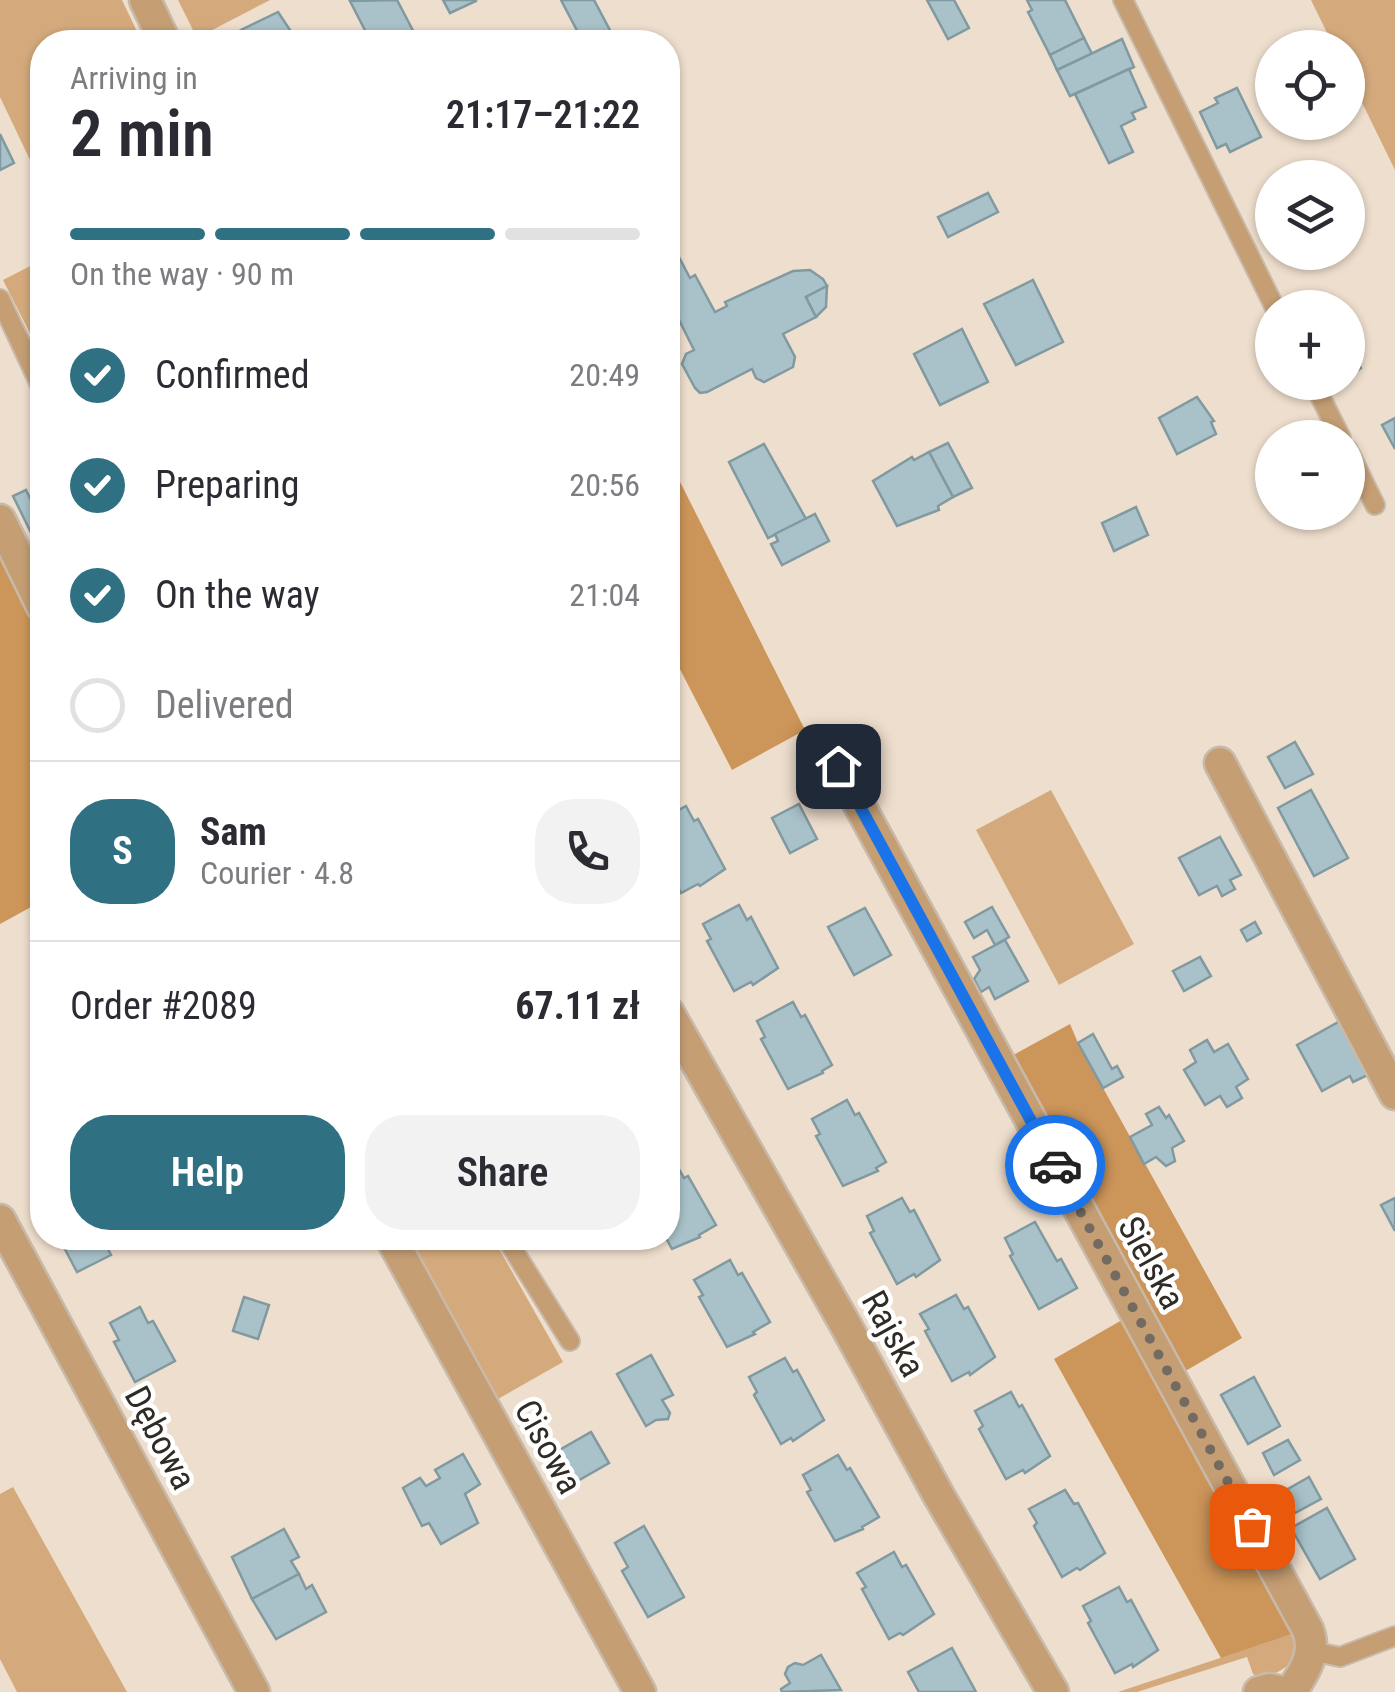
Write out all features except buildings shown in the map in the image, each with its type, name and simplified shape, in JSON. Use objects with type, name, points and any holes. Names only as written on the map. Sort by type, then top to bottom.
[{"type":"street","points":[[145,0],[159,30]]},
{"type":"street","points":[[0,520],[30,581]]},
{"type":"street","points":[[1220,763],[1395,1094]]},
{"type":"street","name":"Sielska","points":[[838,766],[1308,1630],[1312,1651]]},
{"type":"street","name":"Rajska","points":[[680,1033],[964,1542],[1053,1692]]},
{"type":"street","name":"Dębowa","points":[[0,1220],[254,1692]]},
{"type":"street","name":"Cisowa","points":[[397,1250],[640,1692]]},
{"type":"street","points":[[1291,1692],[1312,1651]]},
{"type":"street","points":[[1259,1692],[1283,1692]]},
{"type":"lane","points":[[1122,0],[1265,290]]},
{"type":"lane","points":[[0,299],[30,363]]},
{"type":"lane","points":[[1365,485],[1375,505]]},
{"type":"lane","points":[[513,1250],[570,1342]]},
{"type":"lane","points":[[1312,1651],[1340,1657],[1395,1636]]},
{"type":"shaded area","points":[[0,0],[122,0],[136,30],[30,30],[30,160],[0,97]]},
{"type":"shaded area","points":[[178,0],[270,0],[212,30],[193,30]]},
{"type":"shaded area","points":[[1311,0],[1395,0],[1395,170],[1365,109],[1365,30],[1326,30]]},
{"type":"shaded area","points":[[30,266],[30,333],[3,280]]},
{"type":"shaded area","points":[[680,482],[805,730],[732,770],[680,669]]},
{"type":"shaded area","points":[[0,552],[30,610],[30,908],[0,924]]},
{"type":"shaded area","points":[[1051,790],[1134,944],[1059,985],[976,830]]},
{"type":"shaded area","points":[[1070,1024],[1242,1338],[1182,1373],[1008,1058]]},
{"type":"shaded area","points":[[416,1250],[500,1250],[563,1362],[498,1399]]},
{"type":"shaded area","points":[[1122,1320],[1295,1633],[1221,1658],[1054,1359]]},
{"type":"shaded area","points":[[13,1487],[127,1692],[17,1692],[0,1659],[0,1494]]},
{"type":"shaded area","points":[[1295,1633],[1300,1647],[1293,1659],[1281,1670],[1262,1678],[1253,1674],[1247,1657],[1137,1692],[1118,1692]]},
{"type":"way so far","points":[[1055,1165],[1252,1526]]},
{"type":"route","points":[[838,766],[1055,1165]]}]
